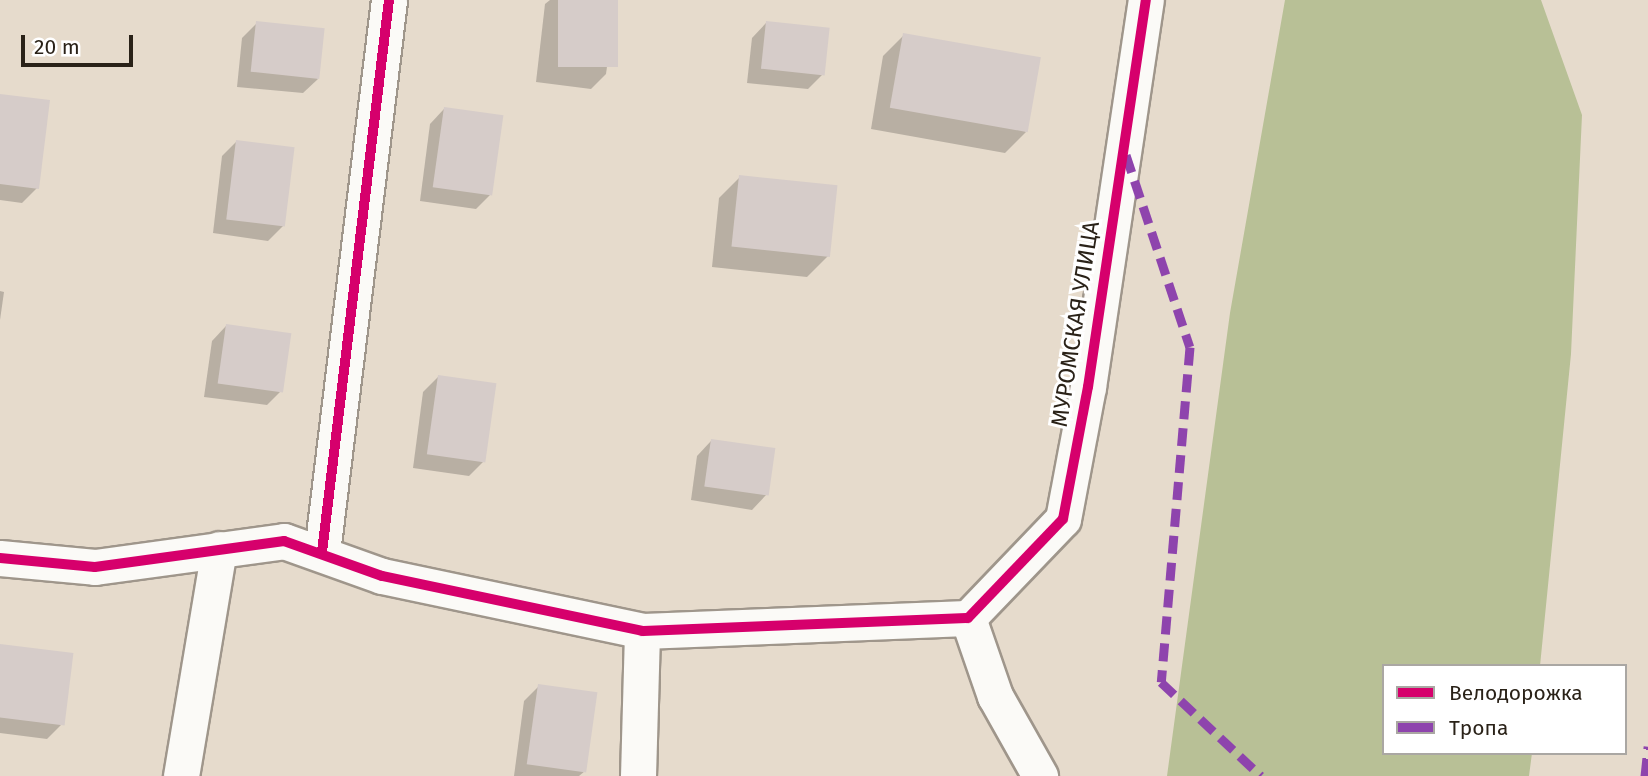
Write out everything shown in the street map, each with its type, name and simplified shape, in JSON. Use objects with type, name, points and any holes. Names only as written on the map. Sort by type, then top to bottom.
[{"type":"street","points":[[322,552],[389,0]]},
{"type":"street","name":"МУРОМСКАЯ УЛИЦА","points":[[968,618],[1063,520],[1088,387],[1146,0]]},
{"type":"street","points":[[0,558],[95,567],[284,541],[322,552],[382,576],[642,631],[911,617],[968,618],[996,696],[1040,776]]},
{"type":"street","points":[[181,776],[219,549]]},
{"type":"street","points":[[638,776],[642,631]]},
{"type":"green space","points":[[1285,0],[1541,0],[1582,115],[1571,354],[1540,664],[1382,664],[1382,755],[1532,755],[1529,776],[1167,776],[1230,313]]},
{"type":"building","points":[[558,0],[618,0],[618,67],[558,67]]},
{"type":"building","points":[[256,21],[325,28],[319,79],[251,72]]},
{"type":"building","points":[[766,21],[830,28],[825,75],[761,69]]},
{"type":"building","points":[[903,33],[1041,57],[1028,132],[890,108]]},
{"type":"building","points":[[0,94],[50,100],[39,189],[0,184]]},
{"type":"building","points":[[444,107],[503,115],[492,196],[433,187]]},
{"type":"building","points":[[236,140],[295,147],[285,227],[226,219]]},
{"type":"building","points":[[739,175],[837,185],[830,257],[731,247]]},
{"type":"building","points":[[226,324],[291,333],[283,393],[218,383]]},
{"type":"building","points":[[438,375],[496,383],[485,462],[427,454]]},
{"type":"building","points":[[711,439],[775,448],[769,496],[704,487]]},
{"type":"building","points":[[0,644],[73,653],[65,725],[0,718]]},
{"type":"building","points":[[538,684],[597,692],[586,773],[527,764]]},
{"type":"marked path","points":[[1126,155],[1190,347],[1161,682],[1261,776]]},
{"type":"marked path","points":[[1645,776],[1648,746]]},
{"type":"cycle path","points":[[322,552],[389,0]]},
{"type":"cycle path","points":[[0,558],[95,567],[284,541],[382,576],[642,631],[968,618],[1063,519],[1088,387],[1146,0]]}]
